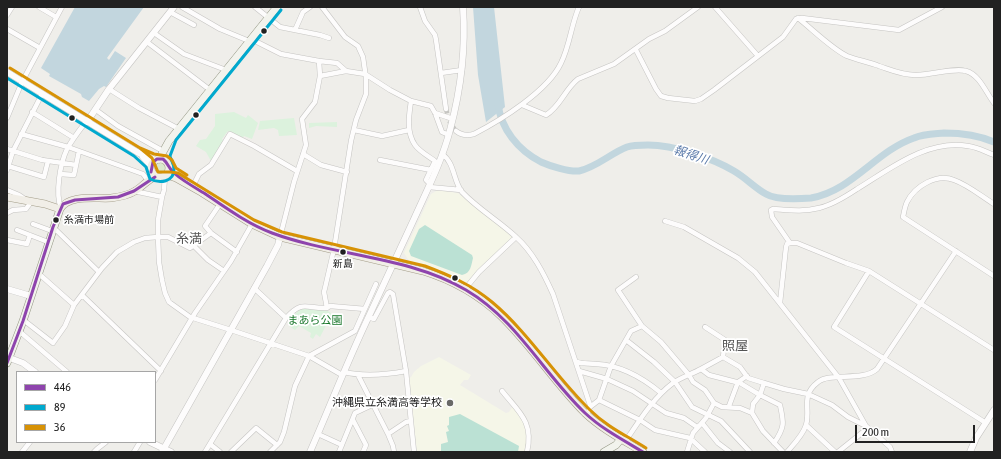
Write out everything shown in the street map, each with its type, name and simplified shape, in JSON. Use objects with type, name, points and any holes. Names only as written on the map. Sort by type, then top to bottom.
[{"type":"main road","points":[[158,174],[163,162],[163,151],[167,143],[277,7]]},
{"type":"main road","points":[[8,359],[23,321],[60,208],[64,203],[70,200],[111,198],[134,191],[158,174],[172,138]]},
{"type":"main road","points":[[163,162],[172,171],[200,192]]},
{"type":"main road","points":[[124,195],[146,178],[158,174],[172,176],[252,224],[280,237],[394,264],[445,279],[465,289],[502,317],[587,414],[600,425],[643,452]]},
{"type":"main road","points":[[7,197],[60,208]]},
{"type":"main road","points":[[604,452],[623,440]]},
{"type":"street","points":[[7,16],[12,7]]},
{"type":"street","points":[[38,7],[56,17]]},
{"type":"street","points":[[7,118],[8,112],[22,82],[62,7]]},
{"type":"street","points":[[182,7],[220,29],[281,54],[337,64],[346,70],[365,74],[411,101],[431,106],[442,132],[449,135]]},
{"type":"street","points":[[256,7],[280,26],[329,38]]},
{"type":"street","points":[[296,30],[304,12],[310,7]]},
{"type":"street","points":[[322,7],[345,37],[358,46],[363,57],[366,94],[354,130],[334,249],[324,292],[327,308]]},
{"type":"street","points":[[420,7],[425,21],[435,35],[446,109]]},
{"type":"street","points":[[310,452],[358,338],[430,186],[449,135],[462,70],[465,35],[463,7]]},
{"type":"street","points":[[456,131],[463,135],[469,136],[484,129],[522,105],[548,81],[557,71],[564,55],[579,7]]},
{"type":"street","points":[[522,105],[546,115],[554,109],[573,83],[578,79],[614,64],[636,50],[649,39],[665,31],[698,7]]},
{"type":"street","points":[[715,7],[758,56]]},
{"type":"street","points":[[636,50],[661,96],[695,101],[701,99],[714,90],[783,37],[794,21],[798,18],[899,30],[942,7]]},
{"type":"street","points":[[60,208],[58,201],[60,174],[68,147],[109,90],[172,9],[194,25]]},
{"type":"street","points":[[798,18],[847,56],[865,60],[892,71],[916,76],[955,70],[968,71],[976,76],[994,103]]},
{"type":"street","points":[[7,29],[40,48]]},
{"type":"street","points":[[154,33],[184,54],[226,70]]},
{"type":"street","points":[[147,42],[210,90]]},
{"type":"street","points":[[162,450],[277,248],[297,171],[306,145],[302,119],[314,105],[320,76],[319,61]]},
{"type":"street","points":[[320,76],[346,70]]},
{"type":"street","points":[[441,73],[462,70]]},
{"type":"street","points":[[7,72],[137,152],[149,158],[163,162]]},
{"type":"street","points":[[109,90],[179,129]]},
{"type":"street","points":[[42,94],[13,151],[8,168],[44,177],[48,161]]},
{"type":"street","points":[[411,101],[409,130],[415,145],[435,161],[426,180],[430,186],[461,190]]},
{"type":"street","points":[[96,110],[118,126],[163,151]]},
{"type":"street","points":[[32,112],[74,138]]},
{"type":"street","points":[[435,113],[453,118]]},
{"type":"street","points":[[354,130],[382,136],[409,130]]},
{"type":"street","points":[[21,134],[68,147],[143,174],[146,178]]},
{"type":"street","points":[[193,186],[199,174],[211,165],[230,134],[297,171]]},
{"type":"street","points":[[994,155],[960,144],[938,147],[916,154],[853,192],[820,208],[801,211],[771,210],[772,217],[790,242],[809,247],[869,271],[994,350]]},
{"type":"street","points":[[7,149],[48,161],[76,165]]},
{"type":"street","points":[[60,174],[74,175],[79,151]]},
{"type":"street","points":[[137,152],[158,174],[164,190],[158,220],[159,262],[166,297],[171,304],[192,318],[309,356],[343,374],[383,375],[406,372]]},
{"type":"street","points":[[303,154],[321,165],[347,172]]},
{"type":"street","points":[[442,154],[450,162],[461,190],[475,204],[516,237],[534,259],[550,288],[577,362],[590,406]]},
{"type":"street","points":[[380,160],[431,170]]},
{"type":"street","points":[[994,204],[955,180],[946,178],[937,179],[914,191],[903,216],[994,276]]},
{"type":"street","points":[[7,190],[30,201],[26,209],[15,210],[7,213]]},
{"type":"street","points":[[134,191],[162,197]]},
{"type":"street","points":[[15,210],[17,200]]},
{"type":"street","points":[[220,204],[205,226],[211,234],[237,252]]},
{"type":"street","points":[[665,221],[684,227],[738,258],[755,272],[839,378],[867,427]]},
{"type":"street","points":[[33,224],[52,229],[99,272]]},
{"type":"street","points":[[156,378],[192,318],[237,252],[252,224]]},
{"type":"street","points":[[18,230],[48,242]]},
{"type":"street","points":[[23,321],[53,343],[66,326],[74,305],[110,257],[126,246],[145,238],[168,237],[190,248],[211,234]]},
{"type":"street","points":[[7,240],[27,244],[30,235]]},
{"type":"street","points":[[465,289],[479,272],[516,237]]},
{"type":"street","points":[[780,303],[786,247],[790,242]]},
{"type":"street","points":[[194,246],[208,260],[224,271]]},
{"type":"street","points":[[787,452],[802,434],[806,425],[808,394],[816,383],[822,379],[866,375],[874,372],[922,304],[956,251]]},
{"type":"street","points":[[869,271],[834,327],[986,423]]},
{"type":"street","points":[[38,273],[74,305]]},
{"type":"street","points":[[636,277],[618,290],[642,326],[661,342],[689,375],[693,382],[705,390],[714,403],[722,407],[728,406],[740,408],[752,413],[763,431],[784,452]]},
{"type":"street","points":[[270,452],[280,442],[284,432],[295,386],[309,356],[355,331],[376,284]]},
{"type":"street","points":[[254,288],[286,318]]},
{"type":"street","points":[[7,289],[31,296]]},
{"type":"street","points":[[368,317],[374,319],[388,293],[390,292],[393,294],[406,372],[414,452]]},
{"type":"street","points":[[82,294],[161,371]]},
{"type":"street","points":[[205,452],[286,318],[293,310],[302,306],[327,308],[330,306],[365,309]]},
{"type":"street","points":[[587,414],[590,406],[598,400],[611,366],[631,331],[642,326]]},
{"type":"street","points":[[705,327],[725,340],[723,357]]},
{"type":"street","points":[[19,331],[66,371]]},
{"type":"street","points":[[351,334],[358,338]]},
{"type":"street","points":[[626,340],[654,362],[675,382],[692,406],[721,421],[750,452]]},
{"type":"street","points":[[623,440],[652,404],[675,382],[723,357]]},
{"type":"street","points":[[723,357],[740,367],[748,378],[784,389],[808,394],[832,405],[848,417],[867,427],[890,447],[892,452]]},
{"type":"street","points":[[8,359],[23,364],[34,371]]},
{"type":"street","points":[[577,362],[611,366],[628,372],[647,381],[662,393]]},
{"type":"street","points":[[701,369],[709,375],[738,382],[780,405],[783,417],[782,430],[774,442]]},
{"type":"street","points":[[579,371],[607,379],[633,391],[666,413],[684,418],[697,427]]},
{"type":"street","points":[[358,375],[388,434],[394,452]]},
{"type":"street","points":[[728,406],[738,382],[747,376]]},
{"type":"street","points":[[752,413],[753,404],[760,395],[764,383]]},
{"type":"street","points":[[502,391],[524,418],[528,428],[529,438],[527,452]]},
{"type":"street","points":[[598,400],[640,420],[655,430],[690,438],[705,452]]},
{"type":"street","points":[[687,452],[690,438],[697,427],[702,423],[714,403]]},
{"type":"street","points":[[339,452],[355,412],[372,405]]},
{"type":"street","points":[[970,452],[994,410]]},
{"type":"street","points":[[353,420],[366,445],[363,452]]},
{"type":"street","points":[[388,434],[406,422],[411,421]]},
{"type":"street","points":[[702,423],[718,442],[730,452]]},
{"type":"street","points":[[806,425],[837,452],[867,427]]},
{"type":"street","points":[[231,452],[256,428],[277,445]]},
{"type":"street","points":[[318,434],[342,445]]},
{"type":"street","points":[[22,452],[29,443]]},
{"type":"street","points":[[94,452],[104,443]]},
{"type":"street","points":[[134,452],[139,443]]},
{"type":"street","points":[[152,443],[162,450],[171,452]]},
{"type":"street","points":[[210,444],[220,452]]},
{"type":"shaded area","points":[[438,190],[458,193],[512,236],[511,239],[467,283],[441,271],[409,261],[404,253],[431,194]]},
{"type":"shaded area","name":"沖縄県立糸満高等学校","points":[[439,357],[471,375],[468,380],[464,380],[460,385],[506,413],[509,412],[513,406],[524,421],[527,437],[525,452],[417,452],[409,378],[421,366]]},
{"type":"green space","points":[[234,112],[246,118],[248,115],[258,123],[252,139],[244,136],[241,139],[228,131],[222,139],[224,141],[211,161],[206,152],[196,146],[200,140],[206,139],[215,126],[215,114]]},
{"type":"green space","points":[[294,118],[297,135],[279,136],[278,130],[274,128],[258,130],[260,121]]},
{"type":"green space","points":[[337,122],[337,127],[316,126],[309,128],[309,123]]},
{"type":"green space","points":[[160,160],[167,165],[168,168],[163,175],[160,176],[153,171],[152,168],[157,161]]},
{"type":"green space","points":[[425,225],[472,255],[473,258],[471,266],[467,273],[462,275],[411,256],[409,251],[419,229]]},
{"type":"green space","name":"まあら公園","points":[[308,307],[325,309],[332,314],[320,337],[316,334],[313,339],[310,337],[311,333],[299,326],[295,330],[289,326],[290,322],[287,320],[301,309]]},
{"type":"green space","points":[[460,414],[519,446],[518,452],[440,452],[441,444],[448,442],[446,432],[449,431],[447,426],[449,425],[449,417]]},
{"type":"water","points":[[75,7],[144,7],[107,58],[109,60],[115,51],[126,58],[106,87],[104,86],[99,89],[89,101],[82,97],[81,94],[49,76],[50,74],[41,68]]},
{"type":"water","points":[[473,7],[494,7],[505,107],[486,122],[478,75]]},
{"type":"waterway","name":"報得川","points":[[498,104],[503,122],[512,138],[533,157],[549,165],[565,170],[579,171],[586,169],[627,147],[640,145],[669,147],[715,161],[738,174],[770,196],[794,199],[811,198],[826,194],[839,188],[900,144],[921,136],[929,134],[957,133],[976,136],[994,142]]},
{"type":"tunnel","points":[[446,109],[450,123],[456,131]]},
{"type":"transit line","name":"89","points":[[7,78],[134,156],[146,167],[150,179],[154,181],[166,181],[172,177],[173,173],[174,167],[170,156],[176,140],[281,10]]},
{"type":"transit line","name":"36","points":[[10,68],[140,148],[152,158],[158,172],[178,173],[254,220],[282,232],[425,266],[468,286],[492,302],[518,327],[577,397],[596,416],[646,448]]},
{"type":"transit line","name":"36","points":[[140,148],[154,154],[167,156],[172,160],[176,168],[187,175]]},
{"type":"transit line","name":"446","points":[[151,172],[153,162],[157,159],[163,159],[172,171],[181,179],[237,215],[272,233],[296,241],[371,257],[420,270],[444,279],[466,290],[484,302],[500,316],[585,413],[620,439],[643,452]]},
{"type":"transit line","name":"446","points":[[7,363],[23,321],[53,227],[63,204],[75,200],[118,197],[134,191],[155,177]]},
{"type":"place","name":"糸満市場前","points":[[56,220]]},
{"type":"place","name":"新島","points":[[343,252]]},
{"type":"place","name":"沖縄県立糸満高等学校","points":[[450,403]]},
{"type":"district","name":"糸満","points":[[189,239]]},
{"type":"district","name":"照屋","points":[[735,346]]}]
